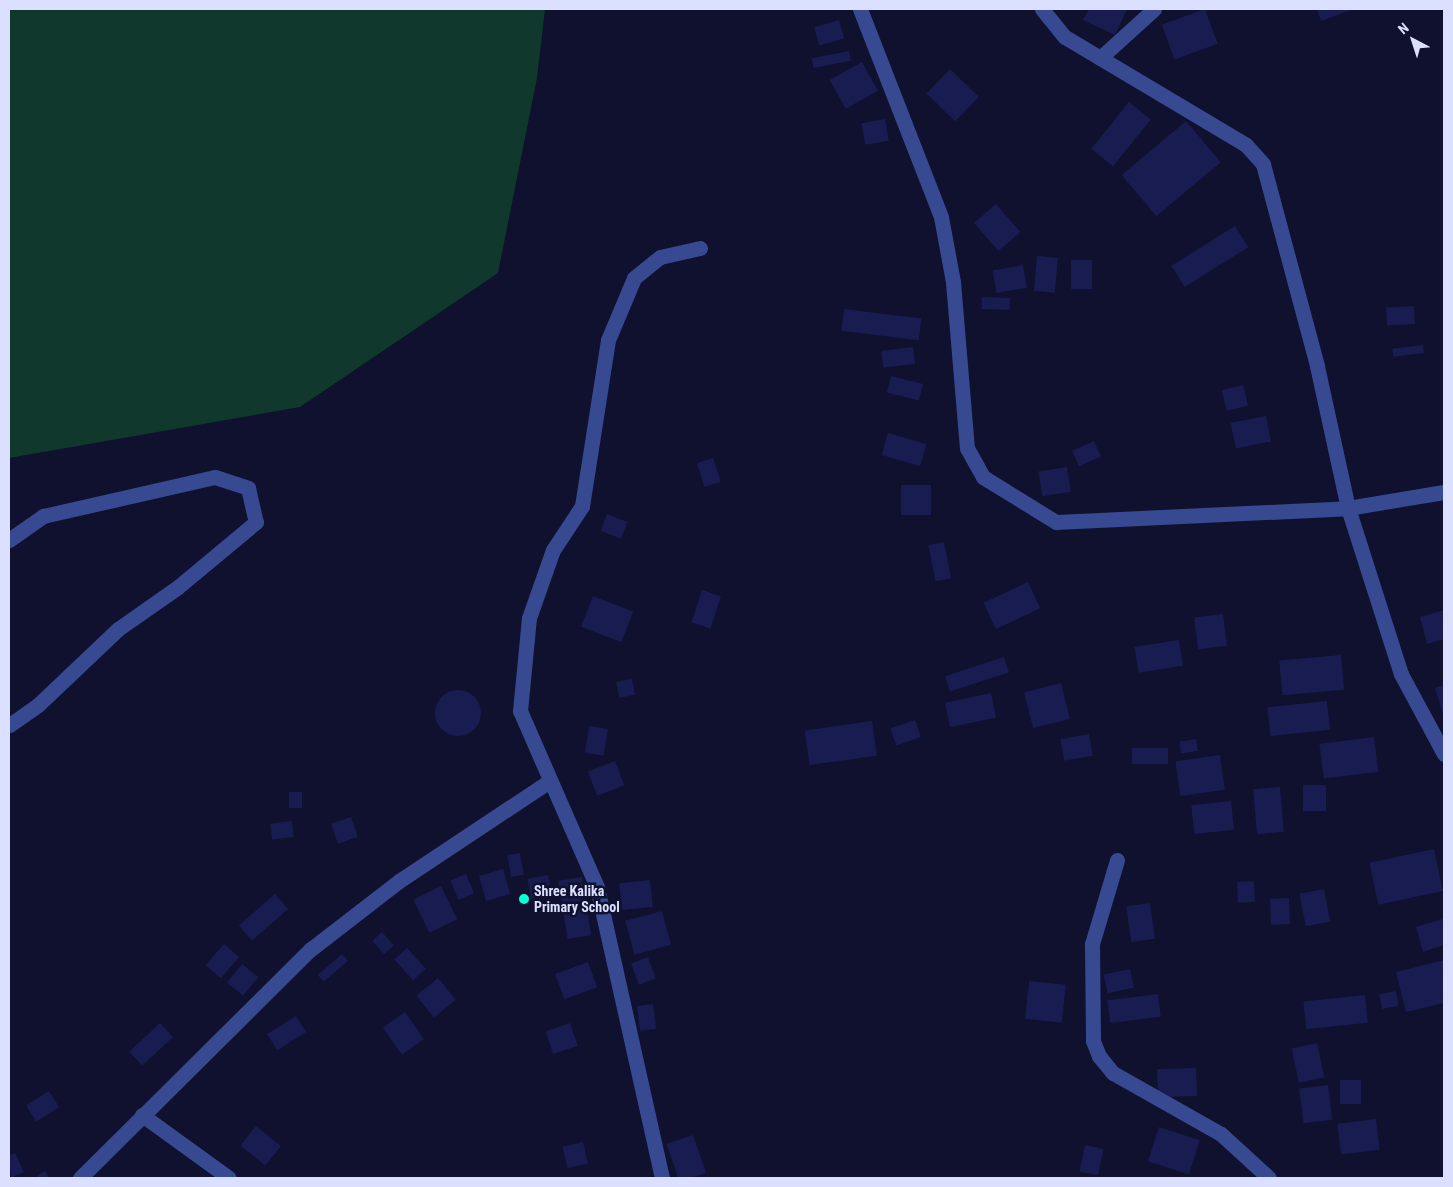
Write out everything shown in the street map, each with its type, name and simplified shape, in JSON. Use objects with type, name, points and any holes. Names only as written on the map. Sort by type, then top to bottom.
[{"type":"street","points":[[860,9],[941,216],[954,282],[967,448],[983,477],[1056,522],[1348,508],[1444,492]]},
{"type":"street","points":[[1042,9],[1065,38],[1246,145],[1263,164],[1317,366],[1348,508],[1401,674],[1444,754]]},
{"type":"street","points":[[1100,58],[1154,9]]},
{"type":"street","points":[[662,1178],[597,887],[588,858],[548,782],[520,711],[529,618],[553,550],[582,506],[608,340],[634,278],[660,257],[700,248]]},
{"type":"street","points":[[9,540],[42,516],[215,477],[248,488],[256,522],[178,587],[118,629],[38,705],[9,725]]},
{"type":"street","points":[[80,1178],[249,1007],[353,914],[548,782]]},
{"type":"street","points":[[1117,860],[1092,944],[1092,1041],[1099,1056],[1113,1073],[1221,1134],[1269,1178]]},
{"type":"street","points":[[142,1115],[229,1178]]},
{"type":"green space","points":[[9,9],[545,9],[537,78],[498,273],[300,407],[9,458]]},
{"type":"building","points":[[1089,9],[1127,9],[1115,35],[1083,20]]},
{"type":"building","points":[[1205,9],[1218,44],[1174,60],[1162,25]]},
{"type":"building","points":[[1317,9],[1354,9],[1321,21]]},
{"type":"building","points":[[839,20],[844,38],[819,45],[814,27]]},
{"type":"building","points":[[849,51],[851,61],[814,68],[812,58]]},
{"type":"building","points":[[862,62],[878,91],[846,109],[830,80]]},
{"type":"building","points":[[950,69],[979,97],[955,121],[926,93]]},
{"type":"building","points":[[1129,102],[1151,120],[1113,166],[1091,149]]},
{"type":"building","points":[[885,119],[889,141],[865,145],[861,123]]},
{"type":"building","points":[[1186,121],[1221,162],[1156,216],[1122,175]]},
{"type":"building","points":[[996,204],[1020,232],[998,251],[974,223]]},
{"type":"building","points":[[1235,226],[1248,247],[1185,287],[1171,266]]},
{"type":"building","points":[[1037,256],[1058,258],[1055,293],[1034,291]]},
{"type":"building","points":[[1071,260],[1092,260],[1092,289],[1071,289]]},
{"type":"building","points":[[1023,265],[1027,288],[996,293],[992,270]]},
{"type":"building","points":[[982,297],[1010,298],[1010,310],[982,309]]},
{"type":"building","points":[[1414,306],[1415,324],[1387,325],[1386,307]]},
{"type":"building","points":[[844,309],[921,319],[919,340],[841,331]]},
{"type":"building","points":[[1423,345],[1424,353],[1393,357],[1392,349]]},
{"type":"building","points":[[913,347],[915,364],[883,368],[881,351]]},
{"type":"building","points":[[891,376],[923,384],[919,400],[887,392]]},
{"type":"building","points":[[1243,385],[1248,405],[1227,411],[1222,390]]},
{"type":"building","points":[[1266,416],[1271,442],[1236,448],[1231,423]]},
{"type":"building","points":[[888,433],[926,444],[920,466],[882,455]]},
{"type":"building","points":[[1094,441],[1101,457],[1079,466],[1072,451]]},
{"type":"building","points":[[713,458],[721,482],[705,487],[697,463]]},
{"type":"building","points":[[1067,467],[1071,492],[1042,496],[1038,472]]},
{"type":"building","points":[[901,485],[931,485],[931,515],[901,515]]},
{"type":"building","points":[[607,514],[628,522],[621,539],[601,531]]},
{"type":"building","points":[[944,542],[951,578],[935,581],[928,545]]},
{"type":"building","points":[[1028,582],[1040,608],[996,629],[984,603]]},
{"type":"building","points":[[702,590],[721,596],[711,629],[691,622]]},
{"type":"building","points":[[593,596],[633,611],[621,642],[581,627]]},
{"type":"building","points":[[1444,610],[1444,639],[1427,644],[1420,617]]},
{"type":"building","points":[[1223,614],[1227,646],[1198,649],[1194,618]]},
{"type":"building","points":[[1179,640],[1183,666],[1139,673],[1135,647]]},
{"type":"building","points":[[1341,655],[1344,690],[1282,695],[1279,660]]},
{"type":"building","points":[[1004,657],[1009,672],[950,691],[945,676]]},
{"type":"building","points":[[632,679],[635,695],[619,698],[616,682]]},
{"type":"building","points":[[1061,683],[1070,719],[1033,728],[1024,692]]},
{"type":"building","points":[[1444,685],[1444,718],[1435,688]]},
{"type":"building","points":[[458,690],[471,694],[477,700],[481,713],[477,726],[471,732],[458,736],[445,732],[439,726],[435,713],[439,700],[445,694]]},
{"type":"building","points":[[991,693],[996,717],[950,727],[945,703]]},
{"type":"building","points":[[1327,701],[1330,730],[1270,736],[1267,707]]},
{"type":"building","points":[[915,720],[921,737],[896,745],[890,728]]},
{"type":"building","points":[[872,721],[877,756],[810,765],[805,730]]},
{"type":"building","points":[[589,726],[608,729],[604,756],[585,753]]},
{"type":"building","points":[[1089,734],[1093,756],[1064,761],[1060,739]]},
{"type":"building","points":[[1374,737],[1378,772],[1324,778],[1319,744]]},
{"type":"building","points":[[1196,739],[1198,751],[1181,754],[1179,742]]},
{"type":"building","points":[[1132,748],[1168,748],[1168,764],[1132,764]]},
{"type":"building","points":[[1220,755],[1225,790],[1180,796],[1175,761]]},
{"type":"building","points":[[615,761],[624,785],[597,796],[588,771]]},
{"type":"building","points":[[1303,785],[1326,785],[1326,811],[1303,811]]},
{"type":"building","points":[[1280,787],[1284,832],[1257,834],[1253,789]]},
{"type":"building","points":[[289,792],[302,792],[302,808],[289,808]]},
{"type":"building","points":[[1231,801],[1234,830],[1194,834],[1191,805]]},
{"type":"building","points":[[351,817],[358,837],[338,844],[331,824]]},
{"type":"building","points":[[292,821],[294,837],[272,840],[270,824]]},
{"type":"building","points":[[1434,849],[1443,891],[1378,905],[1369,863]]},
{"type":"building","points":[[520,853],[524,875],[511,877],[507,855]]},
{"type":"building","points":[[503,869],[510,894],[486,901],[479,876]]},
{"type":"building","points":[[466,874],[474,893],[459,900],[450,881]]},
{"type":"building","points":[[548,875],[552,895],[531,899],[527,879]]},
{"type":"building","points":[[582,877],[591,935],[568,939],[558,881]]},
{"type":"building","points":[[650,880],[653,907],[622,910],[619,883]]},
{"type":"building","points":[[1254,881],[1255,902],[1238,903],[1237,882]]},
{"type":"building","points":[[441,886],[457,919],[429,933],[413,900]]},
{"type":"building","points":[[1324,889],[1330,921],[1306,926],[1299,894]]},
{"type":"building","points":[[275,894],[288,909],[252,941],[239,925]]},
{"type":"building","points":[[1289,898],[1290,924],[1271,925],[1270,899]]},
{"type":"building","points":[[1150,903],[1155,939],[1131,942],[1126,906]]},
{"type":"building","points":[[662,911],[671,945],[634,955],[625,921]]},
{"type":"building","points":[[1443,919],[1444,945],[1423,952],[1416,927]]},
{"type":"building","points":[[382,932],[394,946],[384,954],[372,941]]},
{"type":"building","points":[[224,944],[239,957],[221,978],[206,965]]},
{"type":"building","points":[[407,948],[426,969],[413,980],[394,959]]},
{"type":"building","points":[[342,954],[348,961],[324,982],[318,975]]},
{"type":"building","points":[[648,957],[656,979],[639,985],[631,963]]},
{"type":"building","points":[[1444,960],[1444,1003],[1406,1012],[1396,972]]},
{"type":"building","points":[[588,962],[597,987],[564,999],[555,974]]},
{"type":"building","points":[[242,964],[258,977],[243,996],[227,983]]},
{"type":"building","points":[[1130,969],[1134,988],[1108,993],[1104,975]]},
{"type":"building","points":[[438,978],[456,1000],[434,1017],[416,996]]},
{"type":"building","points":[[1029,981],[1066,985],[1062,1023],[1025,1019]]},
{"type":"building","points":[[1396,991],[1399,1006],[1382,1009],[1379,994]]},
{"type":"building","points":[[1158,994],[1161,1017],[1110,1023],[1107,1000]]},
{"type":"building","points":[[1365,995],[1368,1023],[1306,1029],[1303,1001]]},
{"type":"building","points":[[653,1004],[656,1029],[640,1031],[637,1006]]},
{"type":"building","points":[[405,1012],[424,1039],[402,1055],[383,1027]]},
{"type":"building","points":[[296,1016],[306,1032],[277,1050],[267,1034]]},
{"type":"building","points":[[160,1023],[173,1037],[142,1066],[129,1052]]},
{"type":"building","points":[[570,1023],[578,1046],[553,1054],[545,1031]]},
{"type":"building","points":[[1317,1043],[1324,1077],[1299,1083],[1292,1048]]},
{"type":"building","points":[[1196,1068],[1197,1096],[1158,1097],[1157,1069]]},
{"type":"building","points":[[1340,1080],[1361,1080],[1361,1104],[1340,1104]]},
{"type":"building","points":[[1328,1085],[1332,1120],[1303,1123],[1299,1089]]},
{"type":"building","points":[[49,1091],[59,1107],[36,1121],[26,1105]]},
{"type":"building","points":[[1376,1119],[1380,1150],[1341,1155],[1337,1124]]},
{"type":"building","points":[[256,1126],[281,1146],[265,1166],[240,1145]]},
{"type":"building","points":[[1159,1127],[1200,1140],[1189,1175],[1148,1161]]},
{"type":"building","points":[[693,1135],[706,1173],[691,1178],[678,1178],[667,1144]]},
{"type":"building","points":[[583,1142],[588,1163],[567,1168],[563,1147]]},
{"type":"building","points":[[1085,1145],[1104,1149],[1098,1175],[1079,1171]]},
{"type":"building","points":[[15,1153],[24,1172],[11,1178],[9,1156]]},
{"type":"building","points":[[45,1170],[49,1178],[35,1178]]},
{"type":"place","name":"Shree Kalika Primary School","points":[[524,899]]}]
